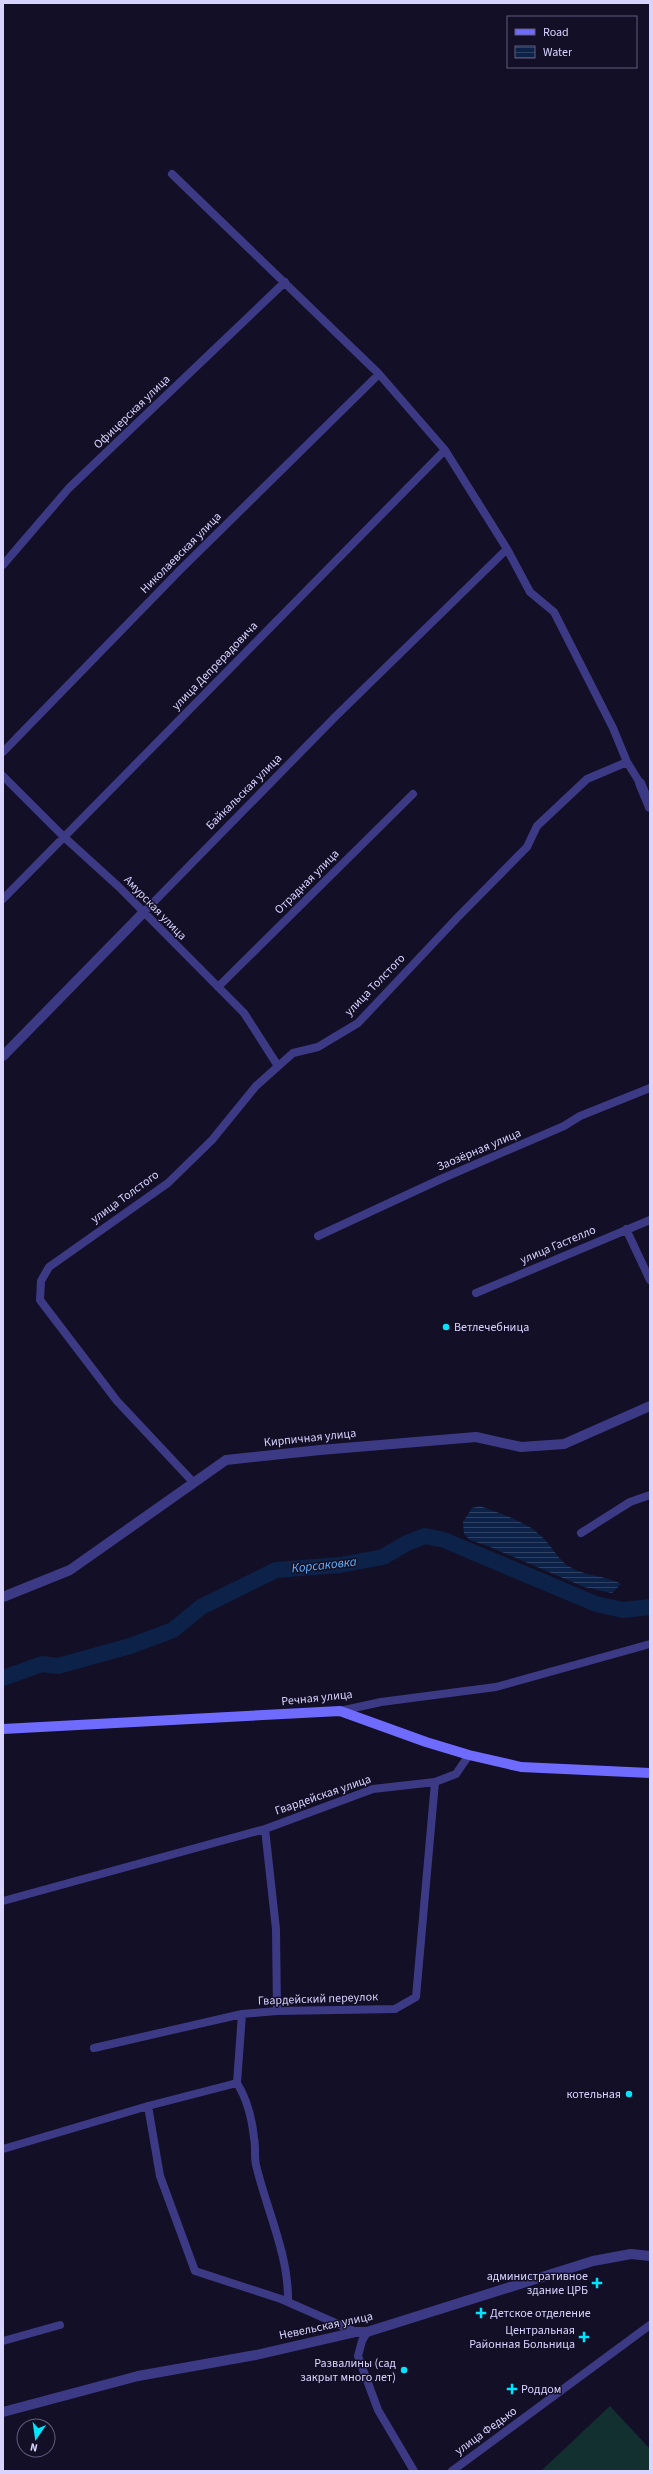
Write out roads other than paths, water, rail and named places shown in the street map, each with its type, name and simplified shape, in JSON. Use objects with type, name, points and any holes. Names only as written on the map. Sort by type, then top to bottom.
[{"type":"main road","name":"Речная улица","points":[[3,1729],[340,1711]]},
{"type":"main road","points":[[340,1711],[469,1755],[521,1767],[650,1773]]},
{"type":"street","points":[[172,174],[379,374],[445,450],[506,549],[530,592],[554,612],[613,728],[627,762],[640,783],[650,807]]},
{"type":"street","name":"Офицерская улица","points":[[3,565],[69,488],[284,282]]},
{"type":"street","name":"Николаевская улица","points":[[3,752],[180,570],[379,374]]},
{"type":"street","name":"улица Депрерадовича","points":[[3,899],[445,450]]},
{"type":"street","name":"Байкальская улица","points":[[3,1056],[335,717],[506,549]]},
{"type":"street","name":"улица Толстого","points":[[194,1483],[117,1401],[40,1300],[41,1281],[49,1268],[168,1183],[212,1140],[256,1086],[293,1053],[318,1047],[358,1023],[457,918],[527,848],[537,826],[587,779],[627,762]]},
{"type":"street","name":"Амурская улица","points":[[3,776],[64,837],[119,887],[143,913],[244,1013],[278,1066]]},
{"type":"street","name":"Отрадная улица","points":[[218,988],[413,794]]},
{"type":"street","name":"Заозёрная улица","points":[[318,1236],[441,1179],[564,1126],[580,1116],[650,1088]]},
{"type":"street","name":"улица Гастелло","points":[[476,1293],[650,1220]]},
{"type":"street","points":[[626,1229],[650,1280]]},
{"type":"street","name":"Кирпичная улица","points":[[3,1597],[70,1570],[226,1460],[320,1450],[476,1437],[521,1447],[564,1444],[650,1406]]},
{"type":"street","points":[[581,1533],[630,1502],[650,1495]]},
{"type":"street","name":"Речная улица","points":[[340,1711],[382,1702],[496,1687],[650,1644]]},
{"type":"street","name":"Гвардейская улица","points":[[3,1901],[265,1829],[373,1789],[435,1782],[456,1774],[469,1755]]},
{"type":"street","name":"Гвардейский переулок","points":[[237,2083],[242,2014],[276,2011],[395,2009],[416,1998],[435,1782]]},
{"type":"street","points":[[265,1829],[276,1929],[276,2011]]},
{"type":"street","points":[[94,2048],[242,2014]]},
{"type":"street","points":[[3,2150],[148,2106],[237,2083],[245,2095],[254,2138],[256,2163],[285,2264],[288,2302]]},
{"type":"street","points":[[148,2106],[160,2176],[195,2270],[288,2302],[356,2332]]},
{"type":"street","name":"Невельская улица","points":[[3,2412],[138,2376],[256,2355],[356,2332],[367,2332],[594,2261],[631,2254],[650,2256]]},
{"type":"street","points":[[3,2341],[60,2325]]},
{"type":"street","name":"улица Федько","points":[[452,2471],[650,2325]]},
{"type":"street","points":[[367,2332],[362,2340],[358,2356],[378,2410],[414,2471]]},
{"type":"water","points":[[480,1506],[515,1519],[531,1528],[548,1543],[559,1558],[570,1567],[582,1573],[609,1579],[621,1584],[612,1593],[584,1587],[488,1546],[470,1540],[464,1534],[463,1522],[472,1508]]},
{"type":"waterway","name":"Корсаковка","points":[[3,1678],[42,1664],[58,1666],[130,1646],[173,1630],[201,1607],[276,1570],[340,1565],[383,1557],[407,1543],[425,1536],[444,1540],[596,1604],[623,1610],[650,1607]]},
{"type":"place","name":"Ветлечебница","points":[[446,1327]]},
{"type":"place","name":"котельная","points":[[629,2094]]},
{"type":"place","name":"административное здание ЦРБ","points":[[597,2283]]},
{"type":"place","name":"Детское отделение","points":[[481,2313]]},
{"type":"place","name":"Центральная Районная Больница","points":[[584,2337]]},
{"type":"place","name":"Развалины (сад закрыт много лет)","points":[[404,2370]]},
{"type":"place","name":"Роддом","points":[[512,2389]]}]
